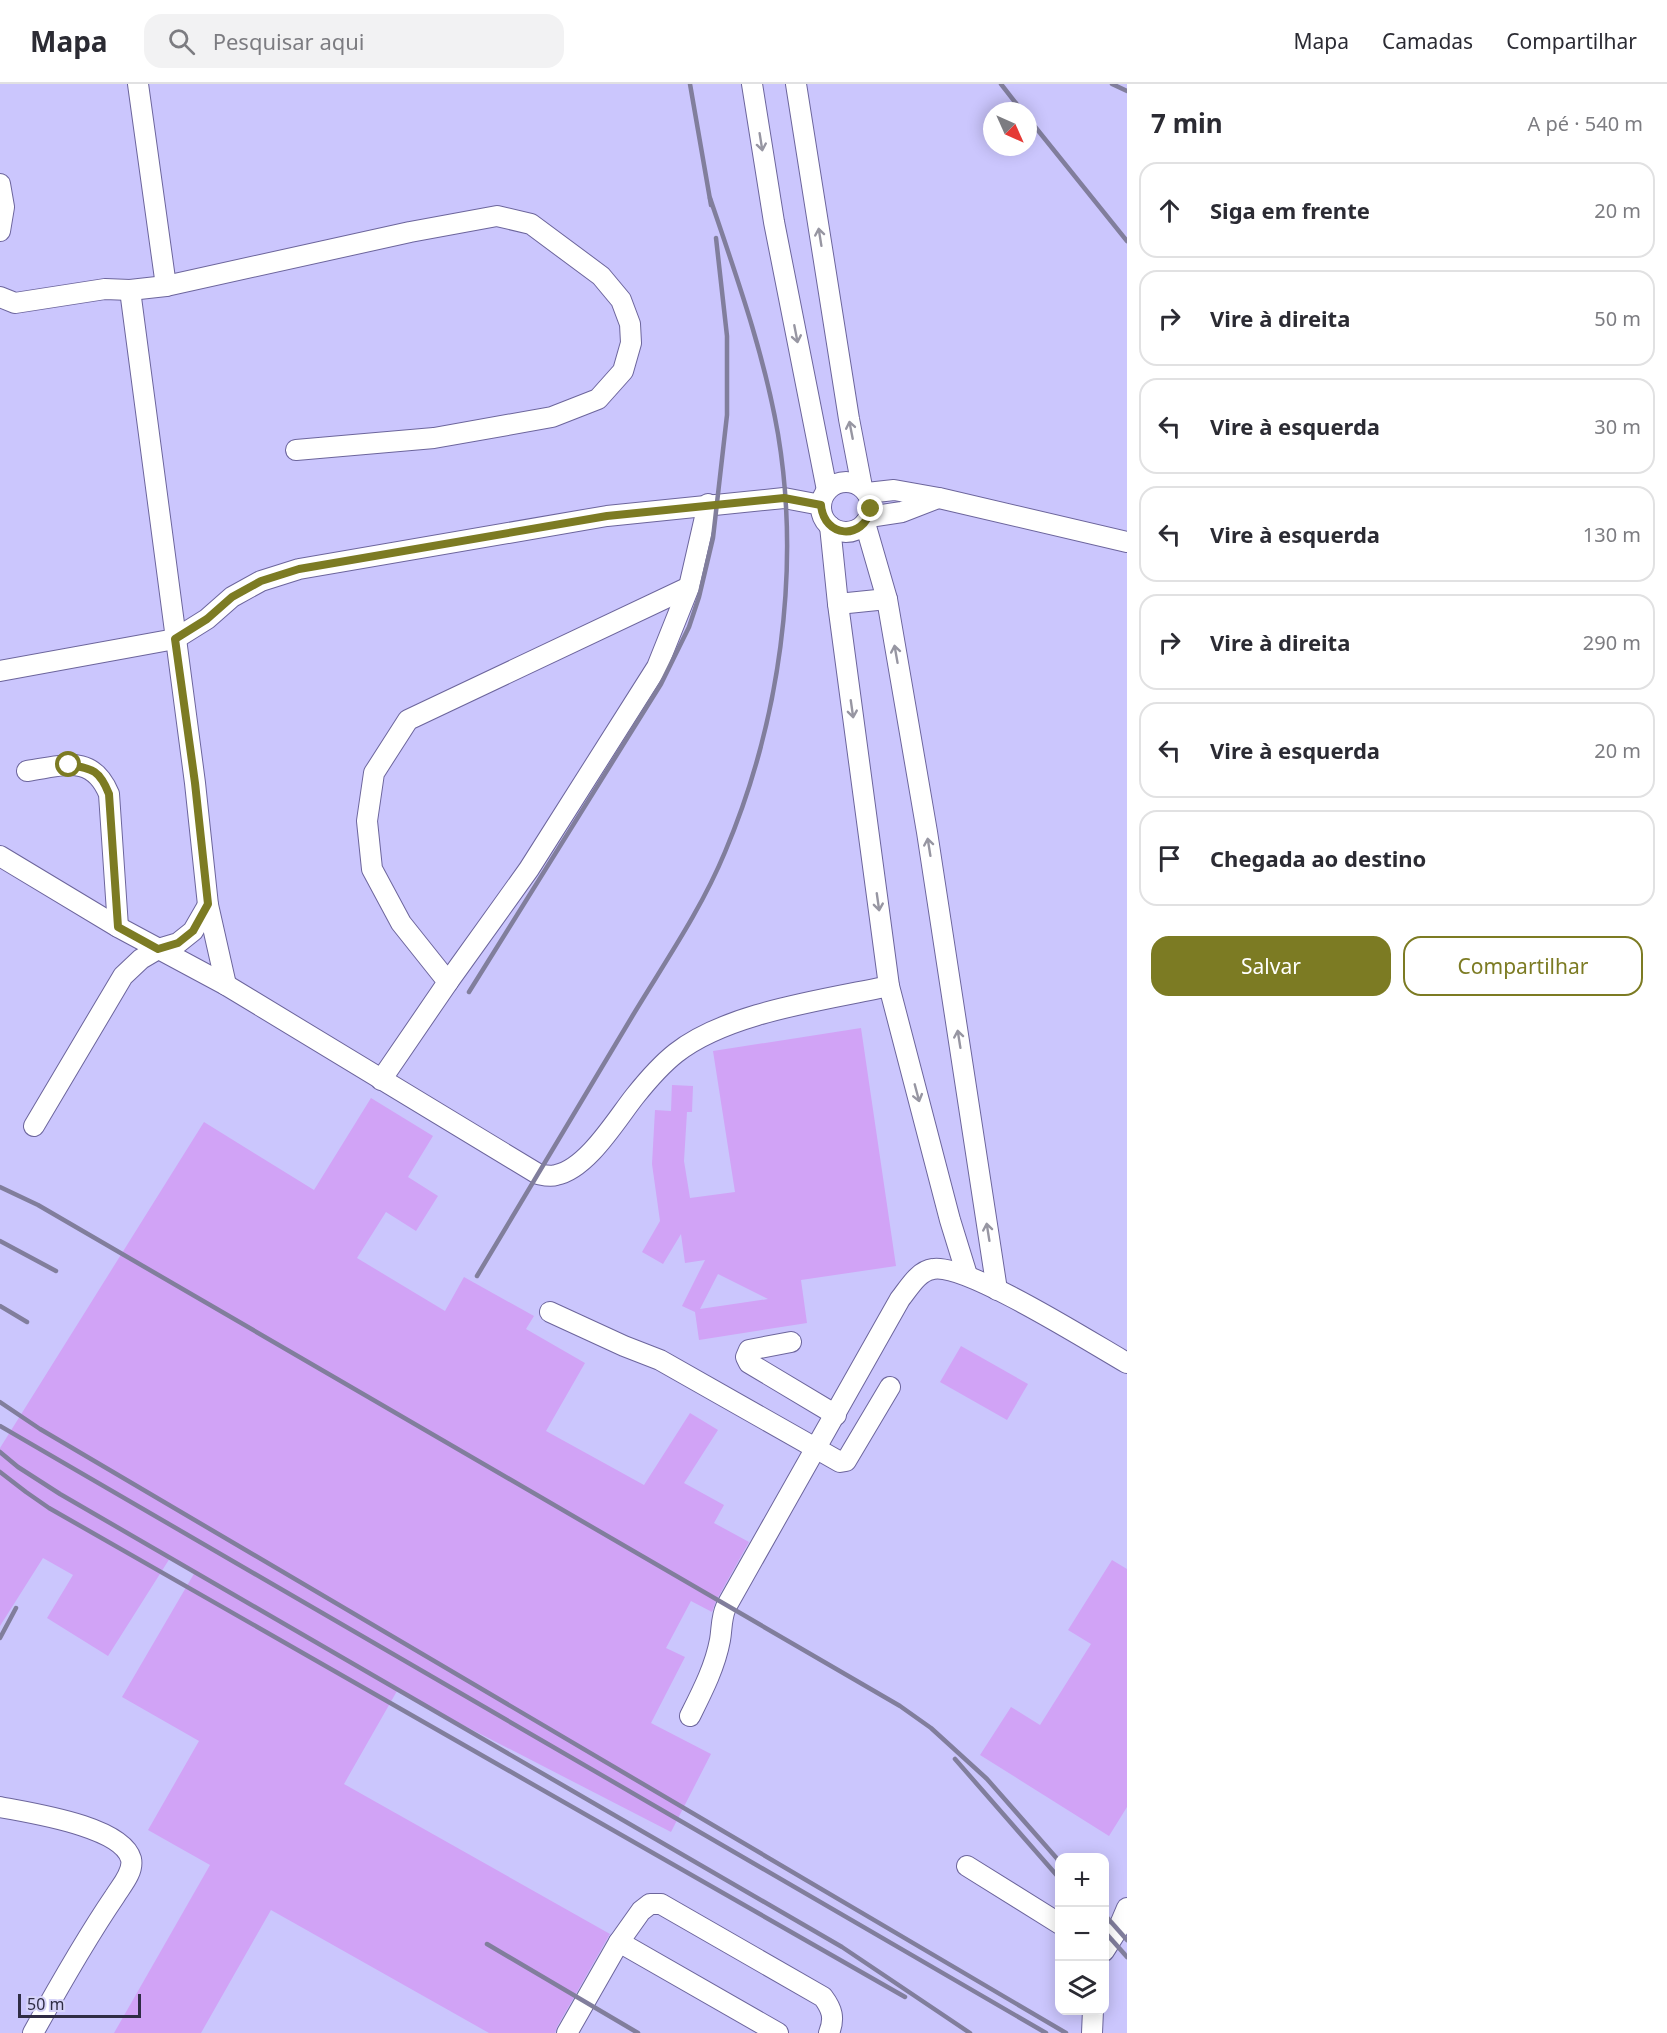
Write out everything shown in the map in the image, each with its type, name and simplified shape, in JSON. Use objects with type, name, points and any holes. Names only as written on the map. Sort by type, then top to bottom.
[{"type":"lane","points":[[138,84],[166,286]]},
{"type":"lane","points":[[752,84],[774,222],[824,498],[824,520],[830,526],[844,532],[859,528],[867,520],[871,509],[847,407],[796,84]]},
{"type":"lane","points":[[0,184],[4,207],[0,231]]},
{"type":"lane","points":[[0,297],[15,303],[105,289],[130,290],[166,286],[410,232],[497,216],[531,224],[601,276],[621,300],[630,324],[631,343],[623,371],[598,399],[552,417],[434,438],[296,450]]},
{"type":"lane","points":[[130,290],[195,783],[208,904],[226,985]]},
{"type":"lane","points":[[0,671],[175,639],[207,619],[232,597],[261,581],[299,569],[607,516],[708,504],[784,498],[824,498],[840,482],[855,483],[865,490],[894,490],[939,498],[1127,542]]},
{"type":"lane","points":[[867,520],[902,512],[939,498]]},
{"type":"lane","points":[[381,1080],[529,869],[657,668],[689,587],[708,504]]},
{"type":"lane","points":[[867,520],[887,599],[927,831],[997,1290]]},
{"type":"lane","points":[[830,526],[838,604],[889,986],[950,1220],[967,1275]]},
{"type":"lane","points":[[448,982],[401,923],[372,869],[367,821],[374,773],[408,720],[689,587]]},
{"type":"lane","points":[[838,604],[887,599]]},
{"type":"lane","points":[[27,771],[69,765],[90,768],[103,779],[109,794],[118,927]]},
{"type":"lane","points":[[0,856],[118,927],[226,985],[534,1172],[555,1176],[570,1170],[589,1155],[638,1093],[677,1053],[718,1029],[770,1011],[889,986]]},
{"type":"lane","points":[[34,1126],[123,976],[141,959],[158,949],[178,943],[193,931],[208,904]]},
{"type":"lane","points":[[690,1716],[710,1675],[726,1607],[900,1299],[918,1277],[931,1269],[945,1268],[967,1275],[1127,1363]]},
{"type":"lane","points":[[550,1312],[660,1360],[840,1462],[846,1461],[890,1387]]},
{"type":"lane","points":[[791,1342],[749,1350],[746,1357],[749,1363],[836,1415]]},
{"type":"lane","points":[[0,1807],[85,1826],[123,1846],[131,1860],[129,1874],[86,1938],[33,2033]]},
{"type":"lane","points":[[967,1866],[1055,1921]]},
{"type":"lane","points":[[567,2033],[619,1942],[640,1911],[650,1904],[661,1904],[823,1997],[831,2009],[833,2024],[829,2033]]},
{"type":"lane","points":[[1109,1943],[1127,1908]]},
{"type":"lane","points":[[619,1942],[778,2033]]},
{"type":"lane","points":[[1092,2033],[1093,2015]]},
{"type":"shaded area","points":[[0,84],[1127,84],[1127,2033],[0,2033]]},
{"type":"building","points":[[861,1028],[896,1266],[801,1280],[807,1323],[699,1340],[695,1312],[682,1306],[705,1260],[685,1263],[681,1234],[663,1264],[642,1252],[660,1221],[652,1164],[655,1110],[671,1111],[672,1085],[693,1086],[692,1112],[687,1112],[684,1161],[690,1198],[735,1192],[713,1051]],"holes":[[[718,1274],[768,1299],[700,1309]]]},
{"type":"building","points":[[371,1098],[433,1136],[408,1177],[438,1196],[416,1231],[386,1212],[357,1258],[445,1311],[464,1277],[534,1316],[526,1329],[585,1363],[546,1431],[644,1485],[690,1413],[718,1430],[684,1483],[724,1505],[714,1523],[749,1542],[712,1612],[691,1601],[666,1648],[685,1657],[651,1723],[711,1754],[671,1832],[397,1691],[344,1784],[610,1934],[555,2033],[489,2033],[271,1910],[201,2033],[114,2033],[210,1865],[148,1830],[199,1741],[122,1697],[195,1572],[170,1558],[108,1656],[47,1618],[73,1575],[43,1558],[0,1626],[0,1448],[204,1122],[314,1190]]},
{"type":"building","points":[[961,1346],[1028,1384],[1007,1420],[940,1382]]},
{"type":"building","points":[[1112,1560],[1127,1569],[1127,1807],[1109,1836],[980,1755],[1011,1707],[1040,1725],[1091,1644],[1068,1630]]},
{"type":"railway","points":[[690,84],[711,205]]},
{"type":"railway","points":[[1001,84],[1015,102]]},
{"type":"railway","points":[[1112,84],[1127,91]]},
{"type":"railway","points":[[1037,129],[1127,241]]},
{"type":"railway","points":[[477,1276],[705,894],[725,852],[744,803],[772,700],[786,593],[785,486],[778,434],[765,374],[710,198]]},
{"type":"railway","points":[[469,992],[661,684],[689,627],[699,597],[713,538],[727,415],[727,336],[716,238]]},
{"type":"railway","points":[[0,1187],[38,1205],[900,1706],[931,1728],[987,1779],[1055,1856]]},
{"type":"railway","points":[[0,1241],[56,1271]]},
{"type":"railway","points":[[0,1306],[27,1322]]},
{"type":"railway","points":[[0,1402],[40,1429],[1066,2033]]},
{"type":"railway","points":[[0,1426],[1046,2033]]},
{"type":"railway","points":[[0,1452],[18,1467],[60,1494],[842,1947],[970,2033]]},
{"type":"railway","points":[[0,1472],[49,1508],[905,1997]]},
{"type":"railway","points":[[0,1638],[16,1608]]},
{"type":"railway","points":[[955,1759],[1055,1873]]},
{"type":"railway","points":[[1109,1920],[1127,1940]]},
{"type":"railway","points":[[1109,1937],[1127,1957]]},
{"type":"railway","points":[[487,1944],[638,2033]]},
{"type":"route","points":[[69,765],[90,768],[103,779],[109,794],[118,927],[158,949],[178,943],[193,931],[208,904],[195,783],[175,639],[207,619],[232,597],[261,581],[299,569],[607,516],[784,498],[821,505],[824,520],[836,530],[844,532],[852,531],[865,523],[871,509]]}]
